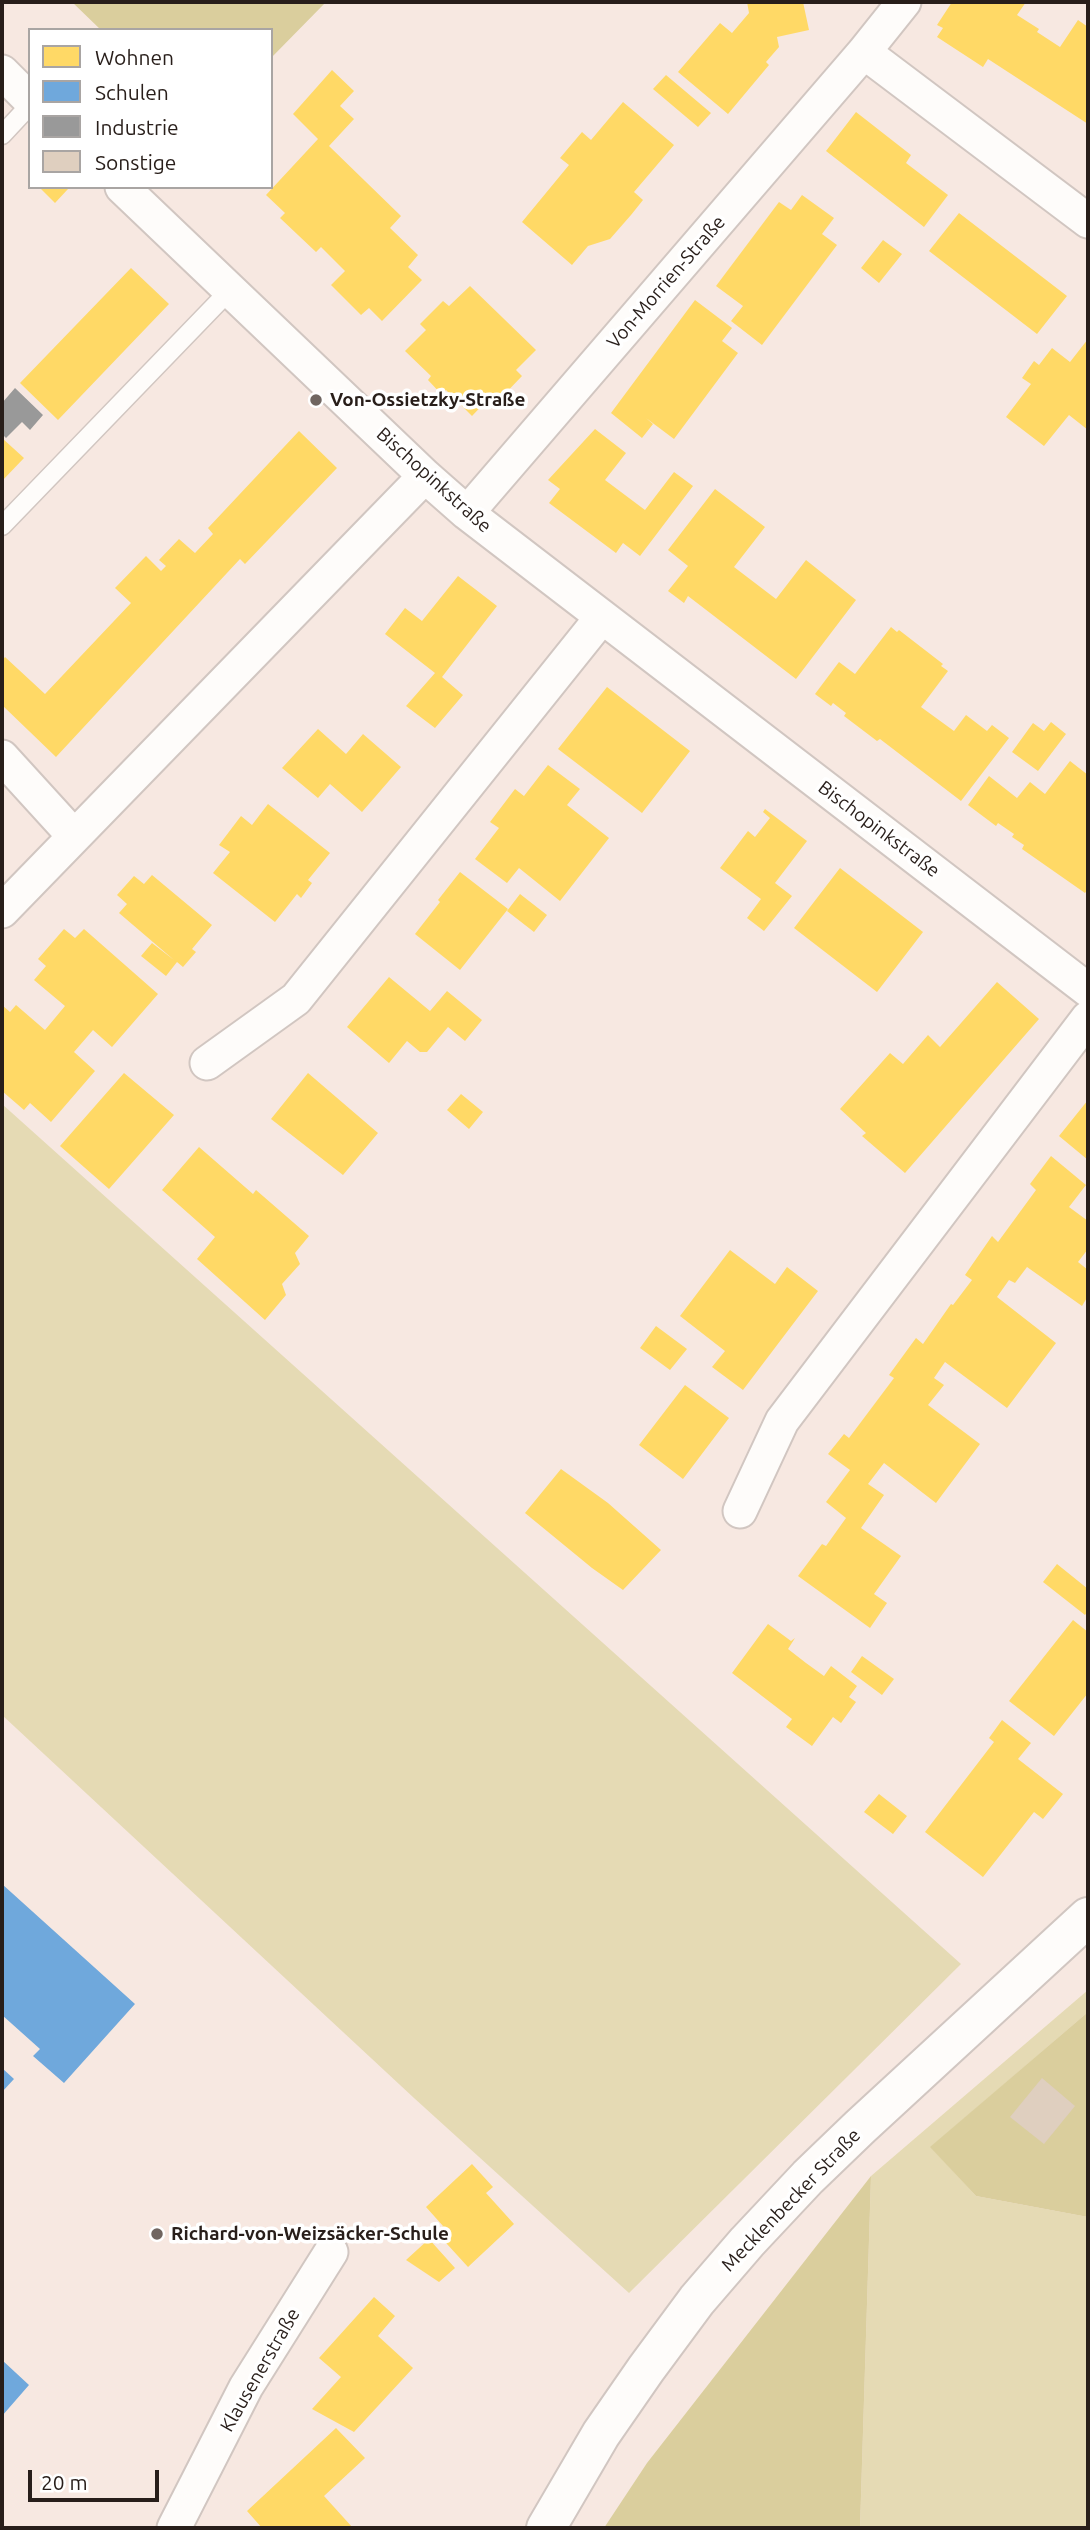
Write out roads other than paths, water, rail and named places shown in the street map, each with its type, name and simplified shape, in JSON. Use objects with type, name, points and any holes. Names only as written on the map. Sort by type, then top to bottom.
[{"type":"street","name":"Von-Morrien-Straße","points":[[467,513],[904,2]]},
{"type":"street","points":[[864,52],[1088,221]]},
{"type":"street","points":[[2,72],[28,101]]},
{"type":"street","name":"Bischopinkstraße","points":[[124,189],[467,513],[1088,990]]},
{"type":"street","points":[[2,911],[425,476]]},
{"type":"street","points":[[207,1063],[296,999],[602,617]]},
{"type":"street","points":[[2,757],[74,836]]},
{"type":"street","points":[[740,1511],[782,1421],[1088,1018]]},
{"type":"street","name":"Mecklenbecker Straße","points":[[546,2528],[601,2434],[646,2369],[697,2300],[747,2242],[860,2127],[1088,1917]]},
{"type":"street","name":"Klausenerstraße","points":[[174,2528],[246,2387],[331,2252]]},
{"type":"lane","points":[[2,135],[28,105]]},
{"type":"lane","points":[[2,526],[230,290]]},
{"type":"place","name":"Von-Ossietzky-Straße","points":[[316,400]]},
{"type":"place","name":"Richard-von-Weizsäcker-Schule","points":[[157,2234]]}]
